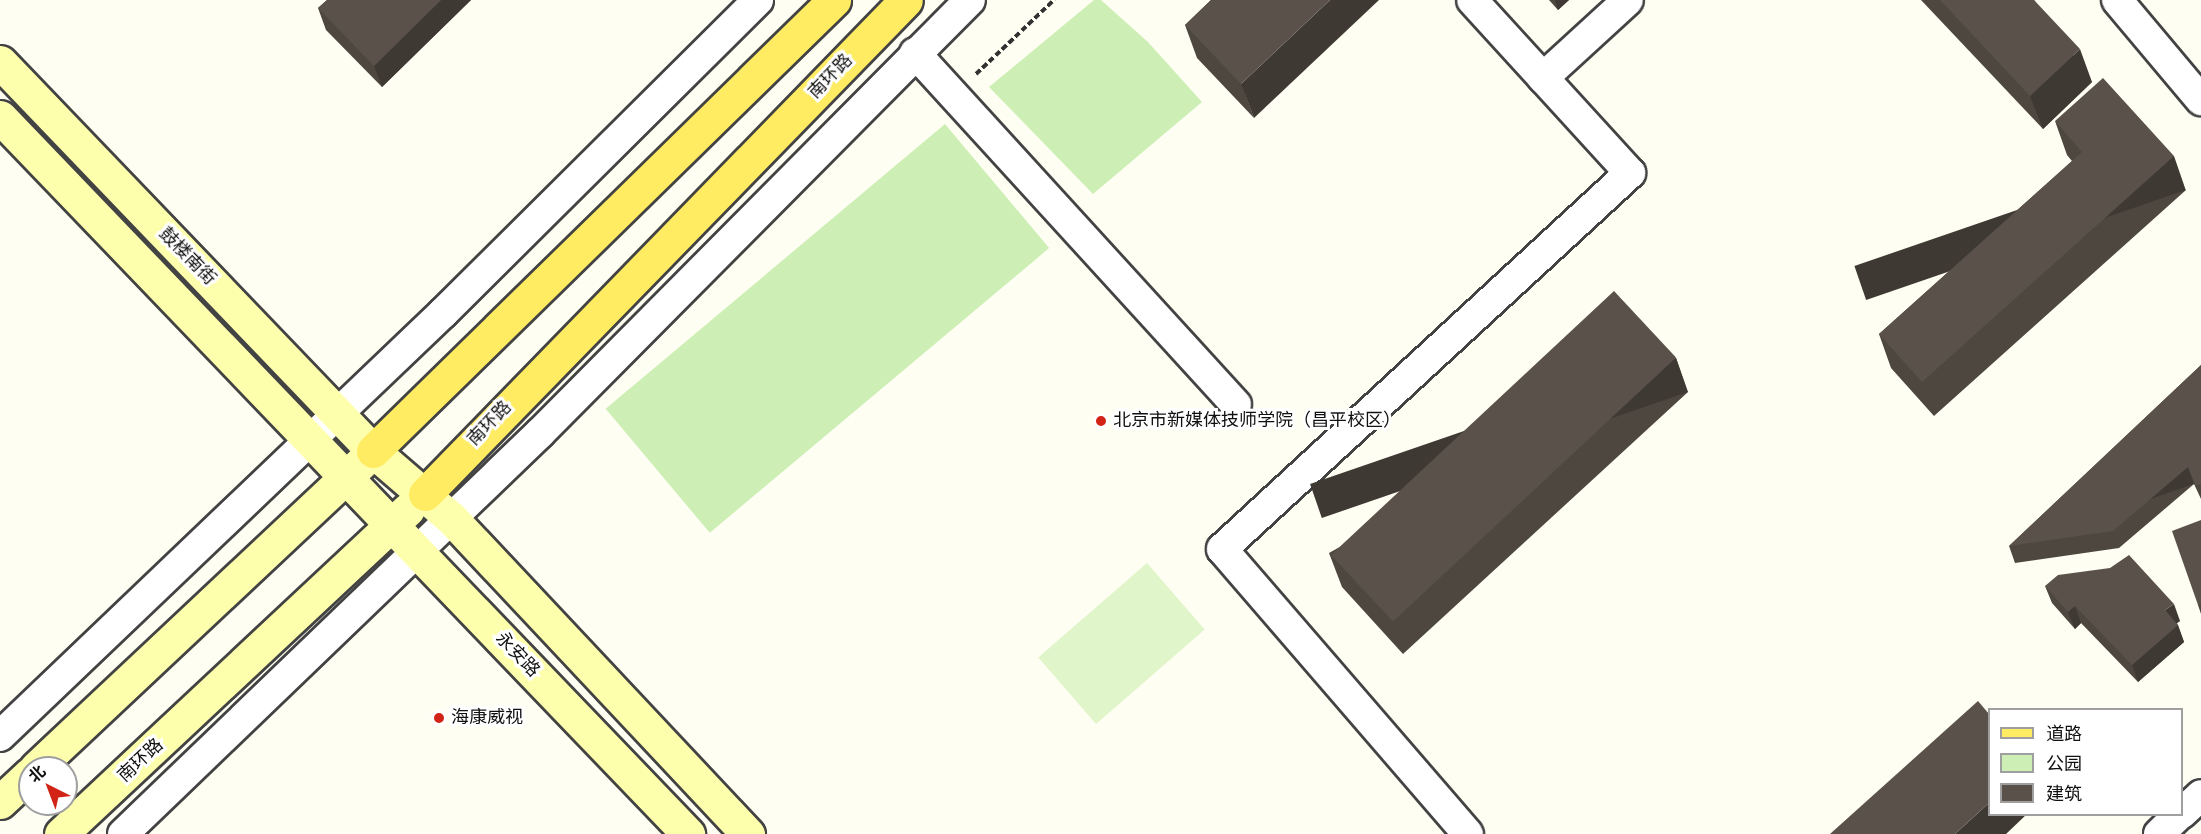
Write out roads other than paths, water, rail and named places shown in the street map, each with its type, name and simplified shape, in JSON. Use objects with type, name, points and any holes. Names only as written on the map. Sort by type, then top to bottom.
[{"type":"main road","points":[[49,756],[345,479],[834,0]]},
{"type":"main road","name":"南环路","points":[[61,834],[425,494],[906,0]]},
{"type":"main road","name":"鼓楼南街","points":[[0,62],[373,451],[425,494]]},
{"type":"main road","points":[[0,117],[345,479]]},
{"type":"main road","name":"永安路","points":[[345,479],[393,524],[688,834]]},
{"type":"main road","points":[[425,494],[452,518],[748,834]]},
{"type":"main road","points":[[0,802],[18,785]]},
{"type":"street","points":[[0,736],[338,414],[758,0]]},
{"type":"street","points":[[123,834],[452,518],[970,0]]},
{"type":"street","points":[[1468,834],[1222,549],[1630,173],[1472,0]]},
{"type":"street","points":[[1543,78],[1628,0]]},
{"type":"street","points":[[2117,0],[2201,100]]},
{"type":"street","points":[[915,53],[1236,404]]},
{"type":"street","points":[[2183,812],[2201,795]]},
{"type":"street","points":[[2159,834],[2179,816]]},
{"type":"place","name":"北京市新媒体技师学院（昌平校区）","points":[[1101,421]]},
{"type":"place","name":"海康威视","points":[[439,718]]}]
